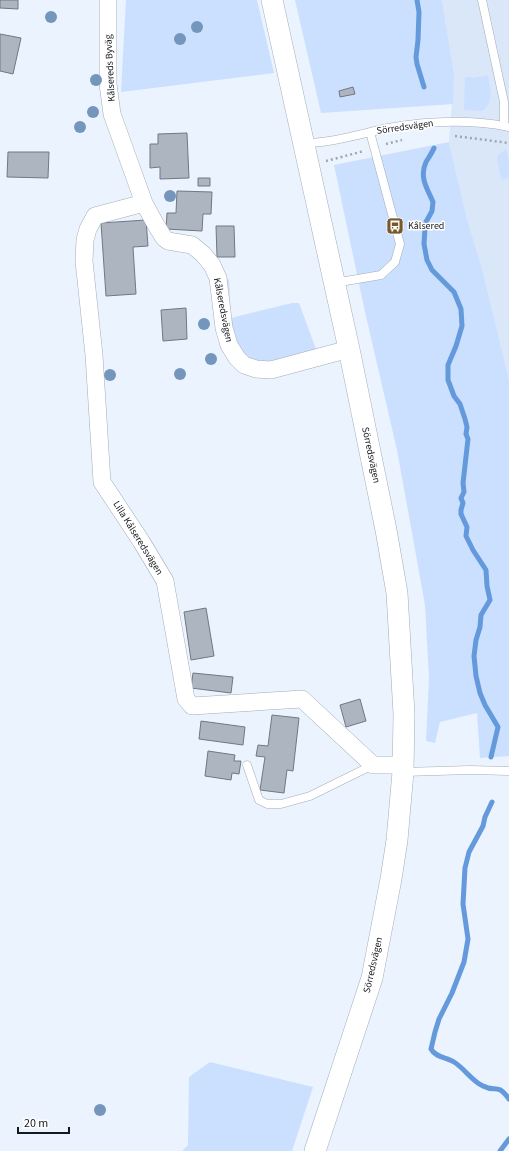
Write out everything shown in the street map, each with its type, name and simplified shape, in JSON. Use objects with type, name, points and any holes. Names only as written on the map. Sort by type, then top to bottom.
[{"type":"street","name":"Kålsereds Byväg","points":[[108,0],[108,84],[112,114],[144,203]]},
{"type":"street","name":"Sörredsvägen","points":[[272,0],[310,143],[334,283],[386,530],[397,592],[404,714],[403,769],[397,840],[372,978],[315,1151]]},
{"type":"street","name":"Kålseredsvägen","points":[[144,203],[164,238],[168,241],[192,245],[203,254],[212,265],[218,278],[224,328],[229,345],[237,358],[244,364],[256,369],[271,370],[348,349]]},
{"type":"street","name":"Lilla Kålseredsvägen","points":[[144,203],[95,216],[88,229],[85,240],[84,261],[94,355],[102,482],[141,541],[165,581],[186,699],[192,706],[302,699],[373,766]]},
{"type":"street","points":[[373,766],[403,769]]},
{"type":"lane","points":[[482,0],[504,102],[506,126]]},
{"type":"lane","name":"Sörredsvägen","points":[[310,143],[390,128],[444,122],[506,126]]},
{"type":"lane","points":[[334,283],[381,275],[396,262],[400,244],[370,132]]},
{"type":"lane","points":[[247,765],[259,800],[267,804],[281,804],[310,796],[373,766]]},
{"type":"lane","points":[[403,769],[509,771]]},
{"type":"path","points":[[452,136],[509,143]]},
{"type":"path","points":[[310,143],[322,162],[404,140]]},
{"type":"shaded area","points":[[126,0],[257,0],[274,73],[121,92]]},
{"type":"shaded area","points":[[295,0],[442,0],[454,74],[453,104],[321,113]]},
{"type":"shaded area","points":[[442,0],[509,0],[509,380],[482,268],[467,219],[449,142],[454,74]]},
{"type":"shaded area","points":[[488,75],[491,94],[489,103],[482,111],[464,110],[465,77],[473,78]]},
{"type":"shaded area","points":[[449,142],[467,219],[482,268],[509,380],[509,756],[480,758],[477,713],[440,722],[435,743],[426,741],[429,678],[425,605],[397,450],[365,312],[334,165]]},
{"type":"shaded area","points":[[506,149],[509,162],[509,178],[501,180],[497,156]]},
{"type":"shaded area","points":[[225,276],[229,280],[231,318],[292,303],[299,303],[317,352],[276,365],[246,360],[231,338]]},
{"type":"shaded area","points":[[210,1062],[313,1087],[292,1151],[182,1151],[188,1145],[189,1077]]},
{"type":"building","points":[[0,0],[18,0],[18,9],[0,8]]},
{"type":"building","points":[[0,34],[21,38],[13,74],[0,71]]},
{"type":"building","points":[[353,87],[355,94],[340,97],[339,91]]},
{"type":"building","points":[[187,133],[189,178],[160,179],[160,167],[150,168],[150,144],[158,144],[158,134]]},
{"type":"building","points":[[8,152],[49,152],[48,178],[7,177]]},
{"type":"building","points":[[198,178],[210,178],[210,186],[198,186]]},
{"type":"building","points":[[177,191],[212,192],[211,214],[203,214],[202,231],[166,229],[167,213],[176,213]]},
{"type":"building","points":[[146,220],[148,246],[133,247],[136,294],[106,296],[101,223]]},
{"type":"building","points":[[216,226],[234,226],[235,257],[217,257]]},
{"type":"building","points":[[186,308],[187,339],[163,341],[161,310]]},
{"type":"building","points":[[206,608],[214,656],[191,660],[184,612]]},
{"type":"building","points":[[193,673],[233,677],[231,693],[191,688]]},
{"type":"building","points":[[360,699],[366,721],[346,727],[340,705]]},
{"type":"building","points":[[272,715],[299,718],[293,771],[287,770],[284,793],[260,790],[265,757],[256,756],[258,745],[268,746]]},
{"type":"building","points":[[201,721],[245,727],[243,745],[199,739]]},
{"type":"building","points":[[208,751],[235,755],[234,761],[241,761],[239,774],[232,773],[231,780],[205,776]]},
{"type":"waterway","points":[[417,0],[419,12],[416,57],[424,87]]},
{"type":"waterway","points":[[434,148],[426,162],[423,173],[426,187],[433,202],[432,211],[426,222],[424,244],[427,260],[432,270],[454,292],[461,309],[462,326],[448,365],[448,380],[454,396],[460,404],[467,427],[466,434],[468,439],[463,483],[464,492],[461,498],[463,503],[461,514],[467,527],[466,536],[486,570],[490,600],[481,615],[474,656],[476,676],[480,693],[498,727],[491,757]]},
{"type":"waterway","points":[[492,802],[485,817],[483,826],[469,852],[465,868],[463,904],[468,939],[464,962],[452,993],[439,1019],[431,1049],[439,1056],[451,1060],[458,1065],[479,1084],[487,1088],[499,1089],[509,1099]]},
{"type":"waterway","points":[[500,1151],[509,1139]]},
{"type":"place","name":"Kålsered","points":[[395,226]]}]
